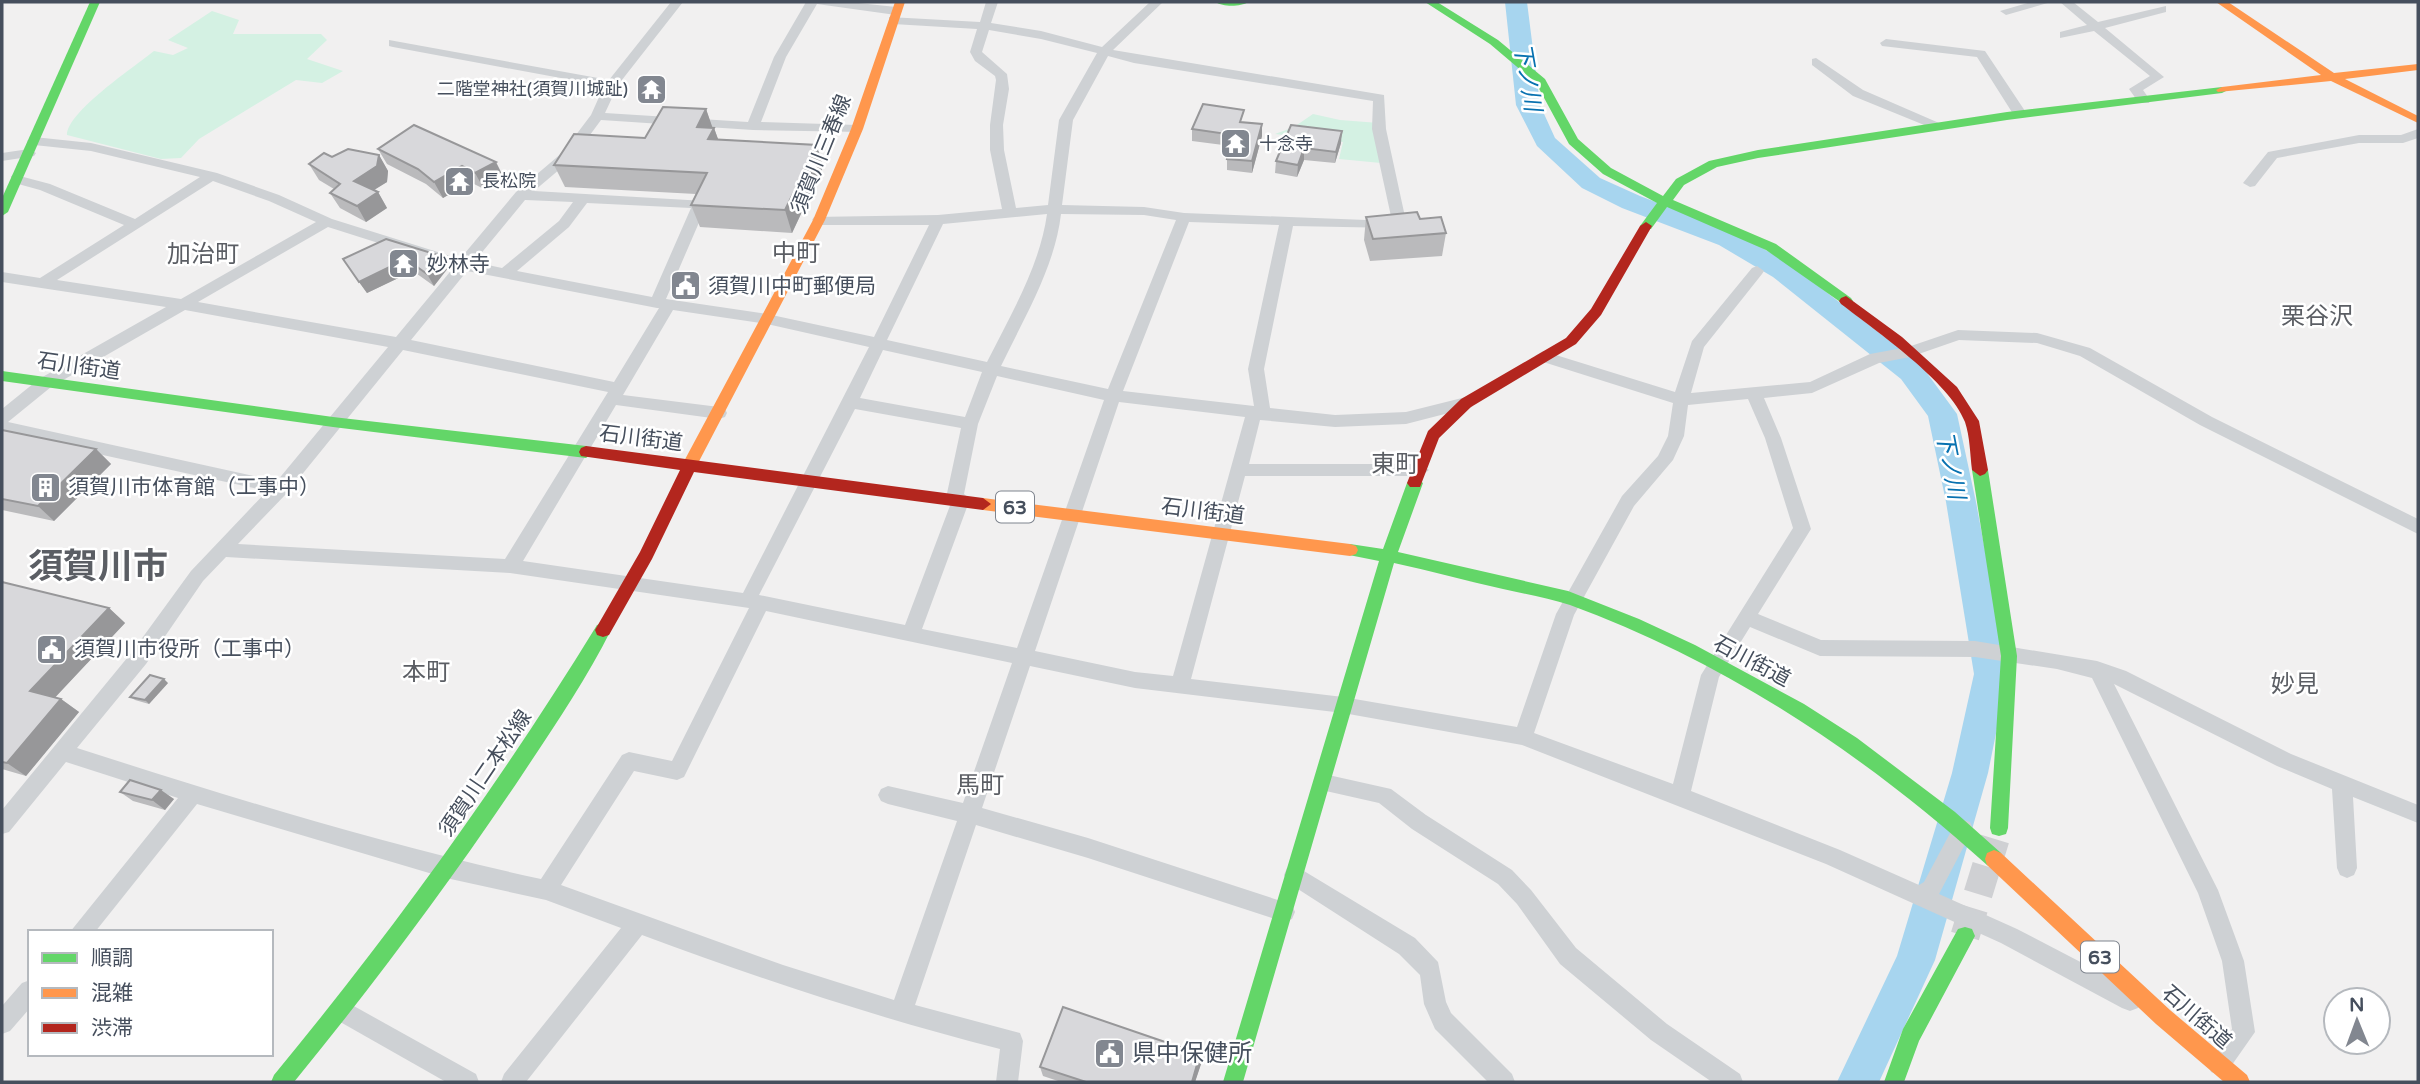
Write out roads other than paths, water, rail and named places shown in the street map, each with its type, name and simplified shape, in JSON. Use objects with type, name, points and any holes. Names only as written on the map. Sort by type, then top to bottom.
[{"type":"street","points":[[2,212],[95,2]]},
{"type":"street","points":[[2,825],[139,658],[197,576],[281,488],[521,195],[568,155],[597,116],[612,83],[677,2]]},
{"type":"street","points":[[753,126],[780,57],[812,2]]},
{"type":"street","points":[[819,220],[938,220],[1054,209],[1144,211],[1184,217],[1406,226],[1379,129],[1380,98],[1104,52],[1041,35],[896,11],[821,2]]},
{"type":"street","points":[[992,2],[976,52],[1001,74],[1004,90],[998,113],[997,171],[1010,212]]},
{"type":"street","points":[[911,634],[958,498],[970,424],[992,368],[1032,285],[1052,231],[1066,120],[1104,52],[1157,2]]},
{"type":"street","points":[[1221,2],[1243,2]]},
{"type":"street","points":[[1430,2],[1456,15],[1548,87],[1563,126],[1585,155],[1633,187],[1761,242],[1793,261],[1910,352],[1957,396],[1972,420],[2009,656],[1999,828]]},
{"type":"street","points":[[2006,11],[2045,2]]},
{"type":"street","points":[[2066,2],[2158,77],[2135,89],[2144,100]]},
{"type":"street","points":[[2221,2],[2339,76],[2418,120]]},
{"type":"street","points":[[2235,2],[2339,76],[2418,111]]},
{"type":"street","points":[[2064,35],[2162,9]]},
{"type":"street","name":"須賀川三春線","points":[[690,465],[796,259],[819,220],[857,129],[896,11]]},
{"type":"street","points":[[393,43],[612,83]]},
{"type":"street","points":[[1886,43],[1981,54],[2020,114]]},
{"type":"street","points":[[1816,62],[1858,93],[1939,126]]},
{"type":"street","points":[[1233,1082],[1324,783],[1343,705],[1389,555],[1433,435],[1466,403],[1571,341],[1596,312],[1652,216],[1680,182],[1713,164],[1758,154],[2020,114],[2418,67]]},
{"type":"street","points":[[597,116],[753,126],[857,129]]},
{"type":"street","points":[[2249,183],[2273,155],[2359,139],[2403,139],[2418,133]]},
{"type":"street","points":[[2,157],[31,147],[91,147],[212,176],[274,198],[327,222],[463,265],[663,304],[767,319],[1113,396],[1335,421],[1406,418],[1466,403]]},
{"type":"street","points":[[41,284],[212,176]]},
{"type":"street","points":[[16,179],[45,187],[135,224]]},
{"type":"street","points":[[510,566],[615,393],[663,304],[700,204],[521,195]]},
{"type":"street","points":[[505,274],[564,224],[583,198]]},
{"type":"street","points":[[901,1013],[1113,396],[1184,217]]},
{"type":"street","points":[[546,890],[629,761],[677,771],[809,478],[850,402],[938,220]]},
{"type":"street","points":[[1180,686],[1239,470],[1259,414],[1256,369],[1283,233],[1288,221]]},
{"type":"street","points":[[2,418],[45,383],[327,222]]},
{"type":"street","points":[[1523,737],[1565,614],[1628,501],[1665,460],[1676,436],[1681,400],[1697,345],[1757,271]]},
{"type":"street","points":[[2,277],[180,304],[398,344],[615,393],[719,413]]},
{"type":"street","points":[[1543,356],[1681,400],[1812,387],[1876,358],[1910,352],[1958,335],[2037,338],[2068,345],[2111,365],[2153,393],[2206,421],[2418,527]]},
{"type":"street","name":"石川街道","points":[[2,376],[333,422],[809,478],[1071,516],[1389,555],[1574,600],[1638,626],[1716,665],[1826,726],[1963,829],[2163,1017],[2240,1082]]},
{"type":"street","points":[[1680,796],[1710,675],[1802,529],[1773,438],[1754,394]]},
{"type":"street","points":[[850,402],[970,424]]},
{"type":"street","points":[[2,427],[281,488]]},
{"type":"street","name":"須賀川二本松線","points":[[281,1082],[343,1011],[537,737],[632,582],[690,465]]},
{"type":"street","points":[[1239,470],[1421,470]]},
{"type":"street","points":[[219,550],[510,566],[632,582],[754,602],[1135,680],[1343,705],[1523,737],[1833,857],[2009,936],[2163,1017]]},
{"type":"street","points":[[1748,618],[1820,648],[1926,651],[1975,649],[2097,669],[2119,677],[2284,760],[2418,814]]},
{"type":"street","points":[[2097,669],[2207,890],[2233,961],[2244,1032],[2219,1064]]},
{"type":"street","points":[[62,752],[193,794],[446,868],[546,890],[783,976],[901,1013],[1012,1041],[1007,1082]]},
{"type":"street","points":[[1324,783],[1384,795],[1419,822],[1505,877],[1524,897],[1568,956],[1660,1032],[1732,1082]]},
{"type":"street","points":[[2342,785],[2347,868]]},
{"type":"street","points":[[83,930],[193,794]]},
{"type":"street","points":[[888,794],[968,812],[1086,845],[1284,912]]},
{"type":"street","points":[[1920,896],[1931,889],[1963,829]]},
{"type":"street","points":[[1294,875],[1407,946],[1430,970],[1435,1004],[1443,1021],[1504,1082]]},
{"type":"street","points":[[512,1082],[638,925]]},
{"type":"street","points":[[1895,1081],[1910,1036],[1965,936]]},
{"type":"street","points":[[2,1023],[28,993]]},
{"type":"street","points":[[343,1011],[468,1082]]},
{"type":"waterway","name":"下ノ川","points":[[1516,2],[1528,105],[1545,141],[1591,183],[1631,202],[1728,239],[1782,271],[1911,372],[1942,414],[1961,502],[1991,674],[1970,773],[1915,960],[1858,1082]]},
{"type":"tunnel","points":[[1965,936],[1995,839]]},
{"type":"place","name":"二階堂神社(須賀川城趾)","points":[[651,89]]},
{"type":"place","name":"十念寺","points":[[1236,144]]},
{"type":"place","name":"長松院","points":[[459,181]]},
{"type":"place","name":"妙林寺","points":[[404,264]]},
{"type":"place","name":"須賀川中町郵便局","points":[[685,286]]},
{"type":"place","name":"須賀川市体育館（工事中）","points":[[45,487]]},
{"type":"place","name":"須賀川市役所（工事中）","points":[[51,649]]},
{"type":"place","name":"県中保健所","points":[[1109,1053]]},
{"type":"district","name":"中町","points":[[796,253]]},
{"type":"district","name":"加治町","points":[[203,254]]},
{"type":"district","name":"栗谷沢","points":[[2317,316]]},
{"type":"district","name":"東町","points":[[1395,464]]},
{"type":"district","name":"須賀川市","points":[[98,566]]},
{"type":"district","name":"本町","points":[[426,672]]},
{"type":"district","name":"妙見","points":[[2295,684]]},
{"type":"district","name":"馬町","points":[[980,785]]}]
